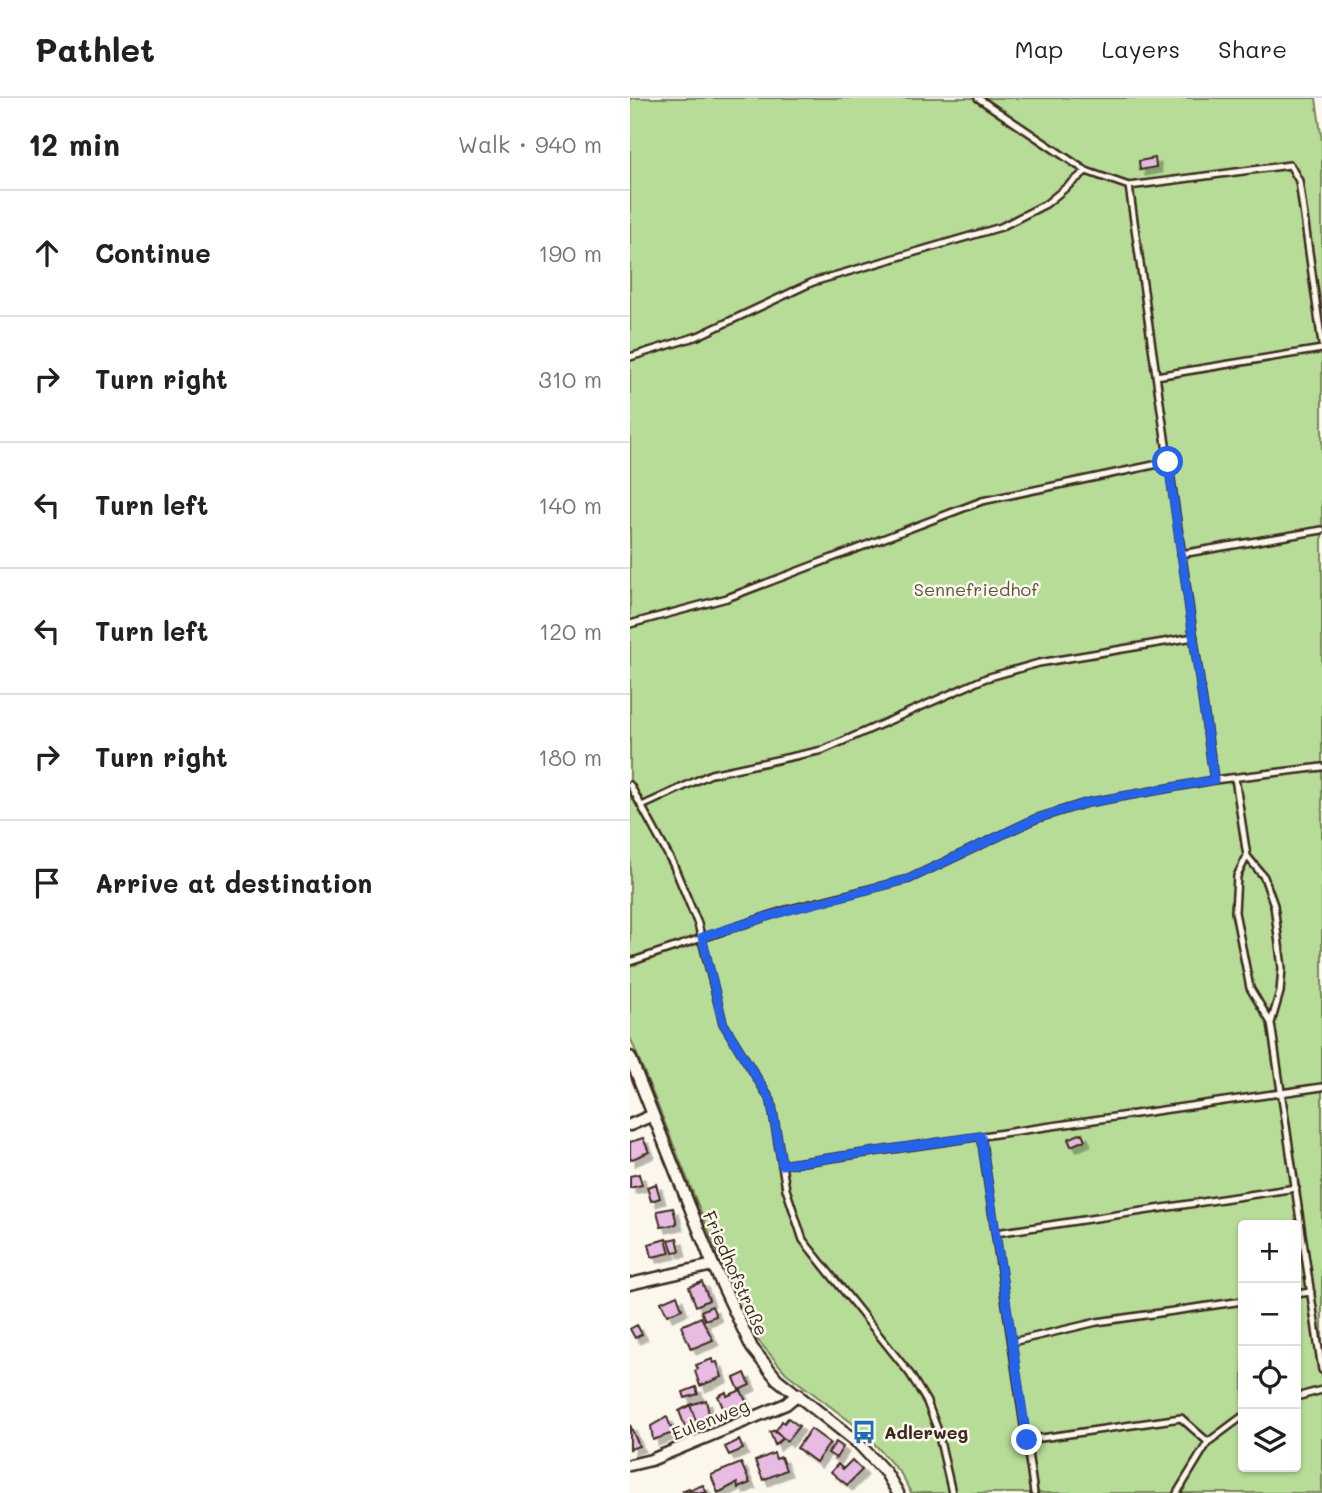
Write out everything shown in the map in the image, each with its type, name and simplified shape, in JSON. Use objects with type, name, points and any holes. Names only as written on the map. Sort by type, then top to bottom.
[{"type":"street","name":"Friedhofstraße","points":[[630,1057],[713,1265],[752,1348],[777,1379],[858,1443],[886,1474],[898,1493]]},
{"type":"street","points":[[630,1125],[653,1115]]},
{"type":"street","points":[[630,1284],[713,1265]]},
{"type":"street","name":"Eulenweg","points":[[630,1465],[651,1460],[786,1404],[798,1394]]},
{"type":"lane","points":[[978,98],[1086,171],[1129,186],[1290,164],[1299,181],[1322,344]]},
{"type":"lane","points":[[630,357],[698,336],[813,282],[1001,227],[1046,204],[1086,171]]},
{"type":"lane","points":[[1129,186],[1214,780]]},
{"type":"lane","points":[[1156,376],[1322,349]]},
{"type":"lane","points":[[630,624],[727,598],[982,500],[1168,462]]},
{"type":"lane","points":[[1181,554],[1322,530]]},
{"type":"lane","points":[[642,806],[711,774],[822,750],[986,678],[1050,661],[1194,637]]},
{"type":"lane","points":[[630,962],[786,911],[909,879],[1035,819],[1086,803],[1214,780],[1322,767]]},
{"type":"lane","points":[[1235,778],[1247,856],[1264,877],[1276,918],[1282,968],[1280,992],[1271,1023]]},
{"type":"lane","points":[[630,785],[673,864],[702,937],[723,1023],[771,1101],[793,1213],[811,1253],[910,1374],[927,1402],[937,1428],[952,1493]]},
{"type":"lane","points":[[1247,856],[1237,876],[1235,912],[1250,988],[1271,1023],[1322,1370]]},
{"type":"lane","points":[[782,1165],[1322,1087]]},
{"type":"lane","points":[[981,1136],[1034,1493]]},
{"type":"lane","points":[[996,1233],[1296,1188]]},
{"type":"lane","points":[[1301,1294],[1311,1293]]},
{"type":"lane","points":[[1012,1342],[1097,1322],[1238,1302]]},
{"type":"lane","points":[[1301,1396],[1322,1390]]},
{"type":"lane","points":[[1027,1440],[1181,1418],[1208,1442]]},
{"type":"lane","points":[[1177,1493],[1208,1442],[1238,1420]]},
{"type":"green space","name":"Sennefriedhof","points":[[630,98],[1316,98],[1322,141],[1322,1493],[911,1493],[901,1474],[864,1432],[786,1373],[756,1338],[740,1309],[630,1037]]},
{"type":"building","points":[[1155,158],[1156,167],[1140,170],[1139,161]]},
{"type":"building","points":[[1082,1133],[1085,1140],[1071,1146],[1068,1139]]},
{"type":"building","points":[[643,1138],[649,1152],[630,1160],[630,1142]]},
{"type":"building","points":[[639,1174],[642,1185],[630,1188],[630,1176]]},
{"type":"building","points":[[656,1184],[660,1198],[651,1201],[647,1187]]},
{"type":"building","points":[[673,1208],[677,1224],[661,1227],[657,1211]]},
{"type":"building","points":[[677,1238],[680,1251],[673,1252],[669,1240]]},
{"type":"building","points":[[666,1239],[670,1253],[652,1257],[649,1244]]},
{"type":"building","points":[[702,1282],[709,1300],[696,1306],[689,1287]]},
{"type":"building","points":[[677,1295],[682,1309],[667,1315],[661,1302]]},
{"type":"building","points":[[712,1306],[716,1316],[705,1320],[701,1311]]},
{"type":"building","points":[[701,1317],[713,1340],[691,1349],[681,1326]]},
{"type":"building","points":[[637,1325],[642,1334],[635,1338],[630,1329]]},
{"type":"building","points":[[712,1359],[713,1363],[717,1362],[722,1377],[700,1386],[695,1371],[698,1369],[696,1365]]},
{"type":"building","points":[[745,1373],[750,1385],[739,1390],[734,1378]]},
{"type":"building","points":[[696,1387],[698,1394],[685,1398],[683,1392]]},
{"type":"building","points":[[741,1390],[748,1406],[726,1415],[718,1396],[726,1392],[727,1396]]},
{"type":"building","points":[[706,1400],[710,1419],[698,1426],[690,1405]]},
{"type":"building","points":[[690,1405],[698,1426],[686,1429],[679,1411]]},
{"type":"building","points":[[667,1417],[673,1433],[653,1440],[651,1426]]},
{"type":"building","points":[[788,1418],[799,1426],[787,1441],[775,1432],[782,1421],[784,1423]]},
{"type":"building","points":[[630,1425],[639,1446],[630,1449]]},
{"type":"building","points":[[811,1429],[830,1443],[816,1462],[797,1448]]},
{"type":"building","points":[[775,1430],[783,1438],[775,1445],[770,1432]]},
{"type":"building","points":[[739,1440],[743,1449],[729,1455],[725,1447]]},
{"type":"building","points":[[836,1442],[843,1447],[836,1458],[828,1453]]},
{"type":"building","points":[[774,1453],[776,1459],[781,1457],[786,1470],[763,1480],[755,1461]]},
{"type":"building","points":[[852,1460],[862,1470],[847,1485],[831,1472],[838,1464],[843,1469]]},
{"type":"building","points":[[741,1463],[750,1483],[738,1488],[737,1483],[718,1493],[711,1475]]},
{"type":"building","points":[[703,1485],[707,1493],[682,1491],[689,1488],[690,1490]]},
{"type":"place","name":"Adlerweg","points":[[864,1432]]},
{"type":"route","points":[[1027,1440],[981,1136],[782,1165],[771,1101],[723,1023],[702,937],[786,911],[909,879],[969,853],[1035,819],[1086,803],[1214,780],[1168,462]]}]
